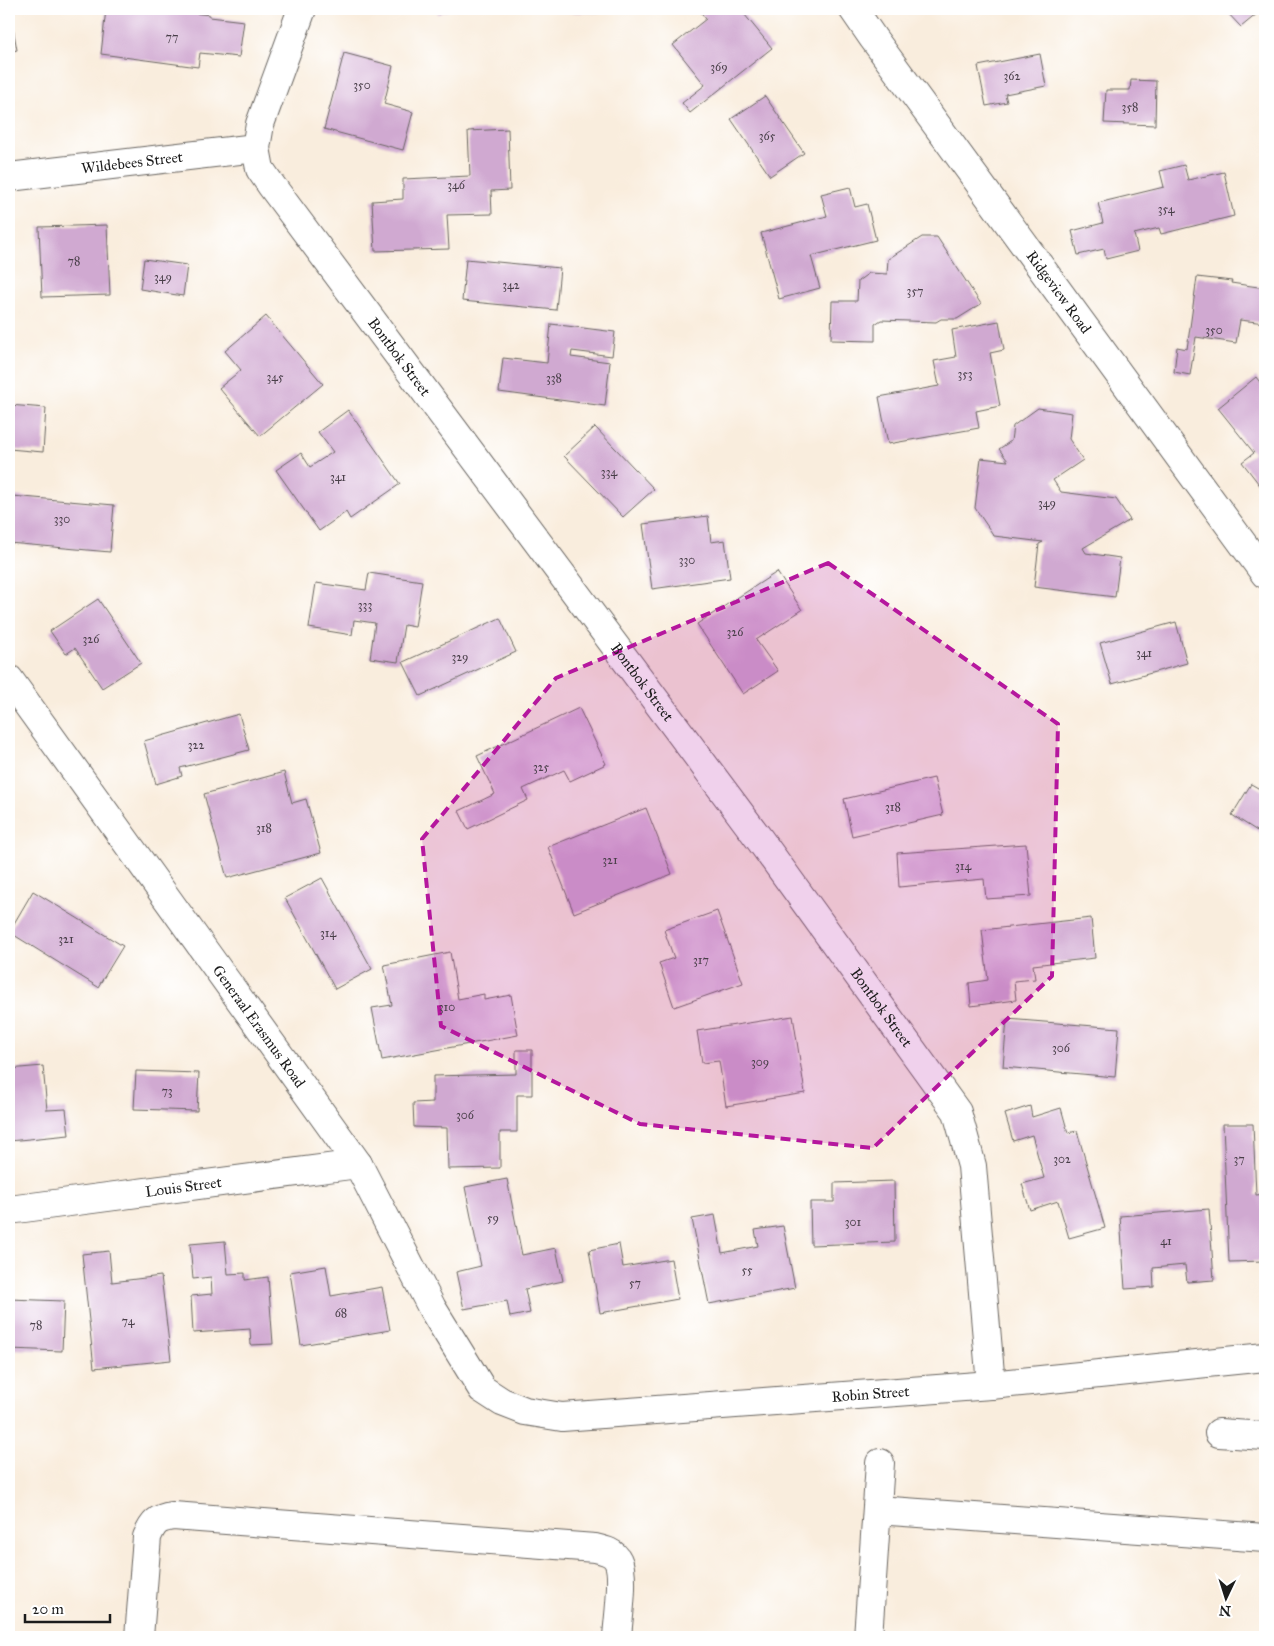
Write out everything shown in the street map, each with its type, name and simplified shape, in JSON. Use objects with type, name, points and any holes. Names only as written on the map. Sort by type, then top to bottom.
[{"type":"street","name":"Bontbok Street","points":[[302,9],[260,124],[256,148],[260,169],[754,832],[957,1112],[972,1166],[991,1384]]},
{"type":"street","name":"Ridgeview Road","points":[[853,9],[1265,574]]},
{"type":"street","name":"Wildebees Street","points":[[9,177],[256,148]]},
{"type":"street","name":"Generaal Erasmus Road","points":[[9,679],[358,1164],[432,1308],[482,1389]]},
{"type":"street","name":"Louis Street","points":[[9,1210],[358,1164]]},
{"type":"street","name":"Robin Street","points":[[482,1389],[502,1402],[525,1411],[562,1417],[991,1384],[1265,1357]]},
{"type":"street","points":[[1219,1433],[1265,1436]]},
{"type":"street","points":[[868,1637],[880,1463]]},
{"type":"street","points":[[877,1510],[1265,1538]]},
{"type":"street","points":[[139,1637],[147,1537],[152,1525],[163,1518],[173,1516],[595,1548],[609,1551],[618,1560],[621,1572],[617,1637]]},
{"type":"highlighted area","points":[[828,563],[1058,724],[1052,976],[873,1148],[640,1124],[441,1026],[422,839],[556,678]]},
{"type":"building","points":[[106,9],[159,9],[244,21],[239,57],[200,53],[198,67],[101,54]]},
{"type":"building","points":[[437,9],[452,9],[438,14]]},
{"type":"building","points":[[560,9],[607,9],[606,13],[560,12]]},
{"type":"building","points":[[703,9],[740,9],[772,48],[690,113],[682,103],[705,85],[673,45],[706,19],[700,11]]},
{"type":"building","points":[[1224,9],[1263,9],[1241,27]]},
{"type":"building","points":[[9,22],[12,22],[17,50],[9,52]]},
{"type":"building","points":[[344,53],[393,66],[384,104],[413,112],[403,150],[324,129]]},
{"type":"building","points":[[1040,54],[1046,86],[1005,94],[1007,102],[986,106],[978,66]]},
{"type":"building","points":[[1131,80],[1156,81],[1155,125],[1104,123],[1106,90],[1130,90]]},
{"type":"building","points":[[765,96],[804,153],[770,176],[731,119]]},
{"type":"building","points":[[508,129],[510,190],[491,191],[492,214],[447,215],[449,249],[375,251],[372,201],[403,199],[403,179],[470,176],[468,131]]},
{"type":"building","points":[[1184,165],[1188,180],[1224,172],[1234,216],[1161,234],[1159,228],[1134,234],[1138,251],[1106,259],[1104,249],[1078,255],[1072,231],[1103,223],[1098,203],[1164,187],[1160,171]]},
{"type":"building","points":[[850,187],[855,207],[867,204],[876,240],[811,256],[820,288],[779,299],[761,233],[827,216],[821,194]]},
{"type":"building","points":[[107,225],[110,295],[42,297],[39,227]]},
{"type":"building","points":[[922,237],[937,237],[981,304],[957,319],[941,319],[936,322],[881,320],[875,324],[875,341],[831,340],[832,301],[857,301],[858,281],[869,273],[887,274],[888,259]]},
{"type":"building","points":[[144,259],[187,265],[183,296],[140,289]]},
{"type":"building","points":[[466,259],[560,268],[556,310],[462,301]]},
{"type":"building","points":[[1197,277],[1232,281],[1231,283],[1265,288],[1265,323],[1240,320],[1236,343],[1196,337],[1190,375],[1174,372],[1177,347],[1187,349]]},
{"type":"building","points":[[266,316],[323,384],[260,436],[219,388],[241,370],[225,351]]},
{"type":"building","points":[[999,321],[1004,350],[990,353],[1000,406],[976,411],[979,428],[888,444],[879,397],[939,386],[934,361],[956,357],[952,330]]},
{"type":"building","points":[[551,324],[615,332],[612,356],[572,351],[571,357],[610,362],[605,406],[499,392],[503,358],[547,363]]},
{"type":"building","points":[[1256,377],[1265,389],[1265,492],[1242,462],[1254,453],[1218,408]]},
{"type":"building","points":[[9,405],[46,408],[43,452],[9,449]]},
{"type":"building","points":[[1038,408],[1072,413],[1069,439],[1083,460],[1053,480],[1061,492],[1116,499],[1130,520],[1083,548],[1086,553],[1120,558],[1115,597],[1034,587],[1039,544],[1043,542],[994,536],[975,508],[981,458],[1008,461],[999,449],[1011,441],[1013,426]]},
{"type":"building","points":[[348,410],[400,484],[350,519],[346,512],[319,531],[276,470],[301,453],[310,467],[333,452],[318,432]]},
{"type":"building","points":[[595,427],[654,489],[623,517],[564,456]]},
{"type":"building","points":[[12,496],[114,505],[110,552],[9,543]]},
{"type":"building","points":[[708,516],[711,542],[725,540],[730,578],[652,589],[643,524]]},
{"type":"building","points":[[777,572],[802,610],[756,640],[778,671],[743,694],[697,624]]},
{"type":"building","points":[[369,573],[422,581],[415,627],[404,625],[398,662],[370,658],[375,623],[354,620],[352,635],[309,628],[316,583],[366,590]]},
{"type":"building","points":[[98,599],[141,663],[102,688],[75,648],[66,654],[50,631]]},
{"type":"building","points":[[500,618],[516,652],[420,696],[403,662]]},
{"type":"building","points":[[1176,622],[1187,663],[1112,684],[1100,643]]},
{"type":"building","points":[[579,708],[606,764],[570,781],[564,770],[523,789],[528,800],[468,829],[459,811],[495,794],[477,756]]},
{"type":"building","points":[[239,714],[249,750],[180,768],[182,776],[156,784],[144,741]]},
{"type":"building","points":[[284,772],[292,803],[306,799],[321,853],[227,878],[204,794]]},
{"type":"building","points":[[934,778],[943,815],[852,836],[844,799]]},
{"type":"building","points":[[1251,784],[1265,792],[1265,836],[1232,815]]},
{"type":"building","points":[[646,808],[672,874],[574,913],[548,847]]},
{"type":"building","points":[[1026,844],[1031,896],[986,899],[984,879],[899,887],[897,853]]},
{"type":"building","points":[[322,878],[372,969],[335,989],[285,898]]},
{"type":"building","points":[[33,891],[123,946],[98,987],[9,932]]},
{"type":"building","points":[[717,911],[743,983],[674,1007],[659,963],[674,958],[664,930]]},
{"type":"building","points":[[1091,918],[1095,958],[1033,965],[1035,979],[1014,981],[1016,1000],[971,1006],[969,983],[988,980],[982,930]]},
{"type":"building","points":[[450,952],[458,999],[484,994],[484,1000],[511,995],[518,1035],[382,1060],[372,1008],[392,1005],[384,965]]},
{"type":"building","points":[[793,1016],[805,1093],[726,1106],[719,1061],[702,1063],[697,1031]]},
{"type":"building","points":[[1007,1019],[1119,1028],[1115,1077],[1003,1067]]},
{"type":"building","points":[[516,1050],[532,1050],[532,1095],[517,1095],[517,1132],[500,1132],[500,1168],[448,1169],[447,1128],[414,1127],[413,1103],[433,1102],[433,1076],[516,1074]]},
{"type":"building","points":[[43,1066],[47,1110],[66,1109],[69,1135],[9,1141],[9,1069]]},
{"type":"building","points":[[136,1071],[199,1073],[197,1111],[134,1109]]},
{"type":"building","points":[[1030,1106],[1032,1117],[1061,1108],[1068,1133],[1077,1131],[1105,1228],[1069,1238],[1058,1201],[1030,1210],[1022,1184],[1044,1178],[1032,1135],[1013,1141],[1005,1114]]},
{"type":"building","points":[[1223,1124],[1253,1124],[1256,1195],[1265,1194],[1265,1261],[1229,1262]]},
{"type":"building","points":[[507,1179],[522,1255],[556,1248],[563,1281],[525,1289],[530,1313],[510,1317],[507,1301],[464,1309],[456,1272],[481,1266],[465,1187]]},
{"type":"building","points":[[894,1181],[895,1242],[811,1245],[810,1202],[834,1202],[834,1183]]},
{"type":"building","points":[[1209,1209],[1214,1280],[1187,1282],[1185,1265],[1153,1268],[1154,1287],[1125,1289],[1120,1216]]},
{"type":"building","points":[[715,1215],[722,1253],[758,1246],[755,1230],[783,1226],[795,1288],[709,1304],[692,1219]]},
{"type":"building","points":[[225,1241],[228,1274],[245,1273],[245,1280],[268,1277],[273,1344],[251,1345],[250,1329],[193,1333],[191,1296],[212,1294],[211,1277],[193,1279],[190,1244]]},
{"type":"building","points":[[619,1244],[623,1267],[671,1259],[678,1299],[600,1313],[589,1250]]},
{"type":"building","points":[[109,1251],[112,1282],[161,1276],[171,1360],[94,1368],[82,1254]]},
{"type":"building","points":[[326,1266],[331,1296],[382,1287],[390,1330],[301,1345],[290,1272]]},
{"type":"building","points":[[9,1299],[64,1301],[62,1351],[9,1349]]}]
